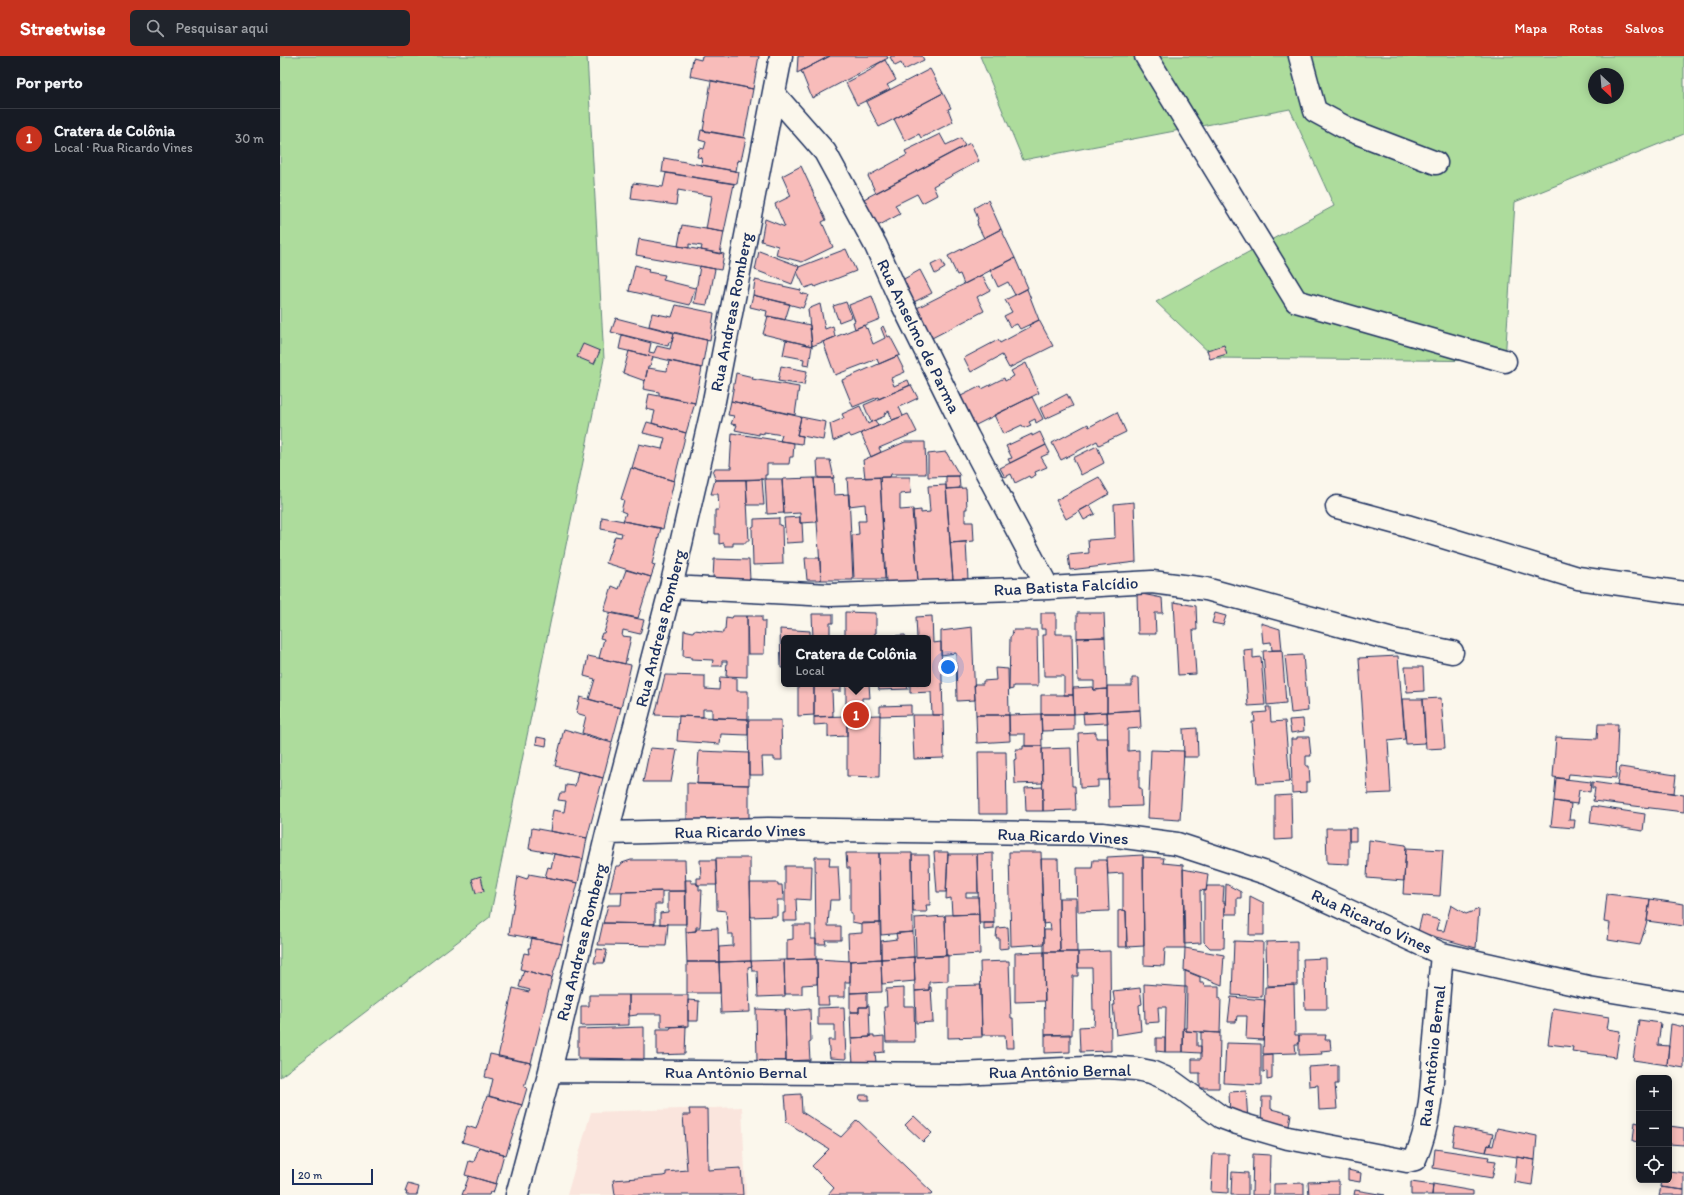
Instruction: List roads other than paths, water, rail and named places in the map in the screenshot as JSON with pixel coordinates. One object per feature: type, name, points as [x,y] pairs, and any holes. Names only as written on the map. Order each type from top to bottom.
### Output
[{"type":"street","name":"Rua Andreas Romberg","points":[[517,1195],[550,1071],[607,833],[671,587],[713,406],[775,95],[781,56]]},
{"type":"street","points":[[1146,56],[1296,301],[1505,361]]},
{"type":"street","points":[[1300,56],[1315,110],[1350,130],[1436,163]]},
{"type":"street","name":"Rua Anselmo de Parma","points":[[775,95],[825,152],[876,246],[897,293],[968,437],[1048,588]]},
{"type":"street","points":[[1337,506],[1578,578],[1684,593]]},
{"type":"street","name":"Rua Batista Falcídio","points":[[671,587],[829,595],[1048,588],[1152,582],[1206,589],[1393,640],[1452,652]]},
{"type":"street","name":"Rua Ricardo Vines","points":[[607,833],[768,829],[1095,834],[1177,844],[1268,874],[1442,954],[1588,987],[1684,1003]]},
{"type":"street","name":"Rua Antônio Bernal","points":[[550,1071],[960,1074],[1107,1067],[1136,1070],[1151,1072],[1170,1080],[1221,1117],[1237,1124],[1288,1138],[1407,1161],[1415,1159],[1423,1142],[1426,1126],[1432,1083],[1442,954]]},
{"type":"place","name":"Cratera de Colônia","points":[[856,715]]}]
